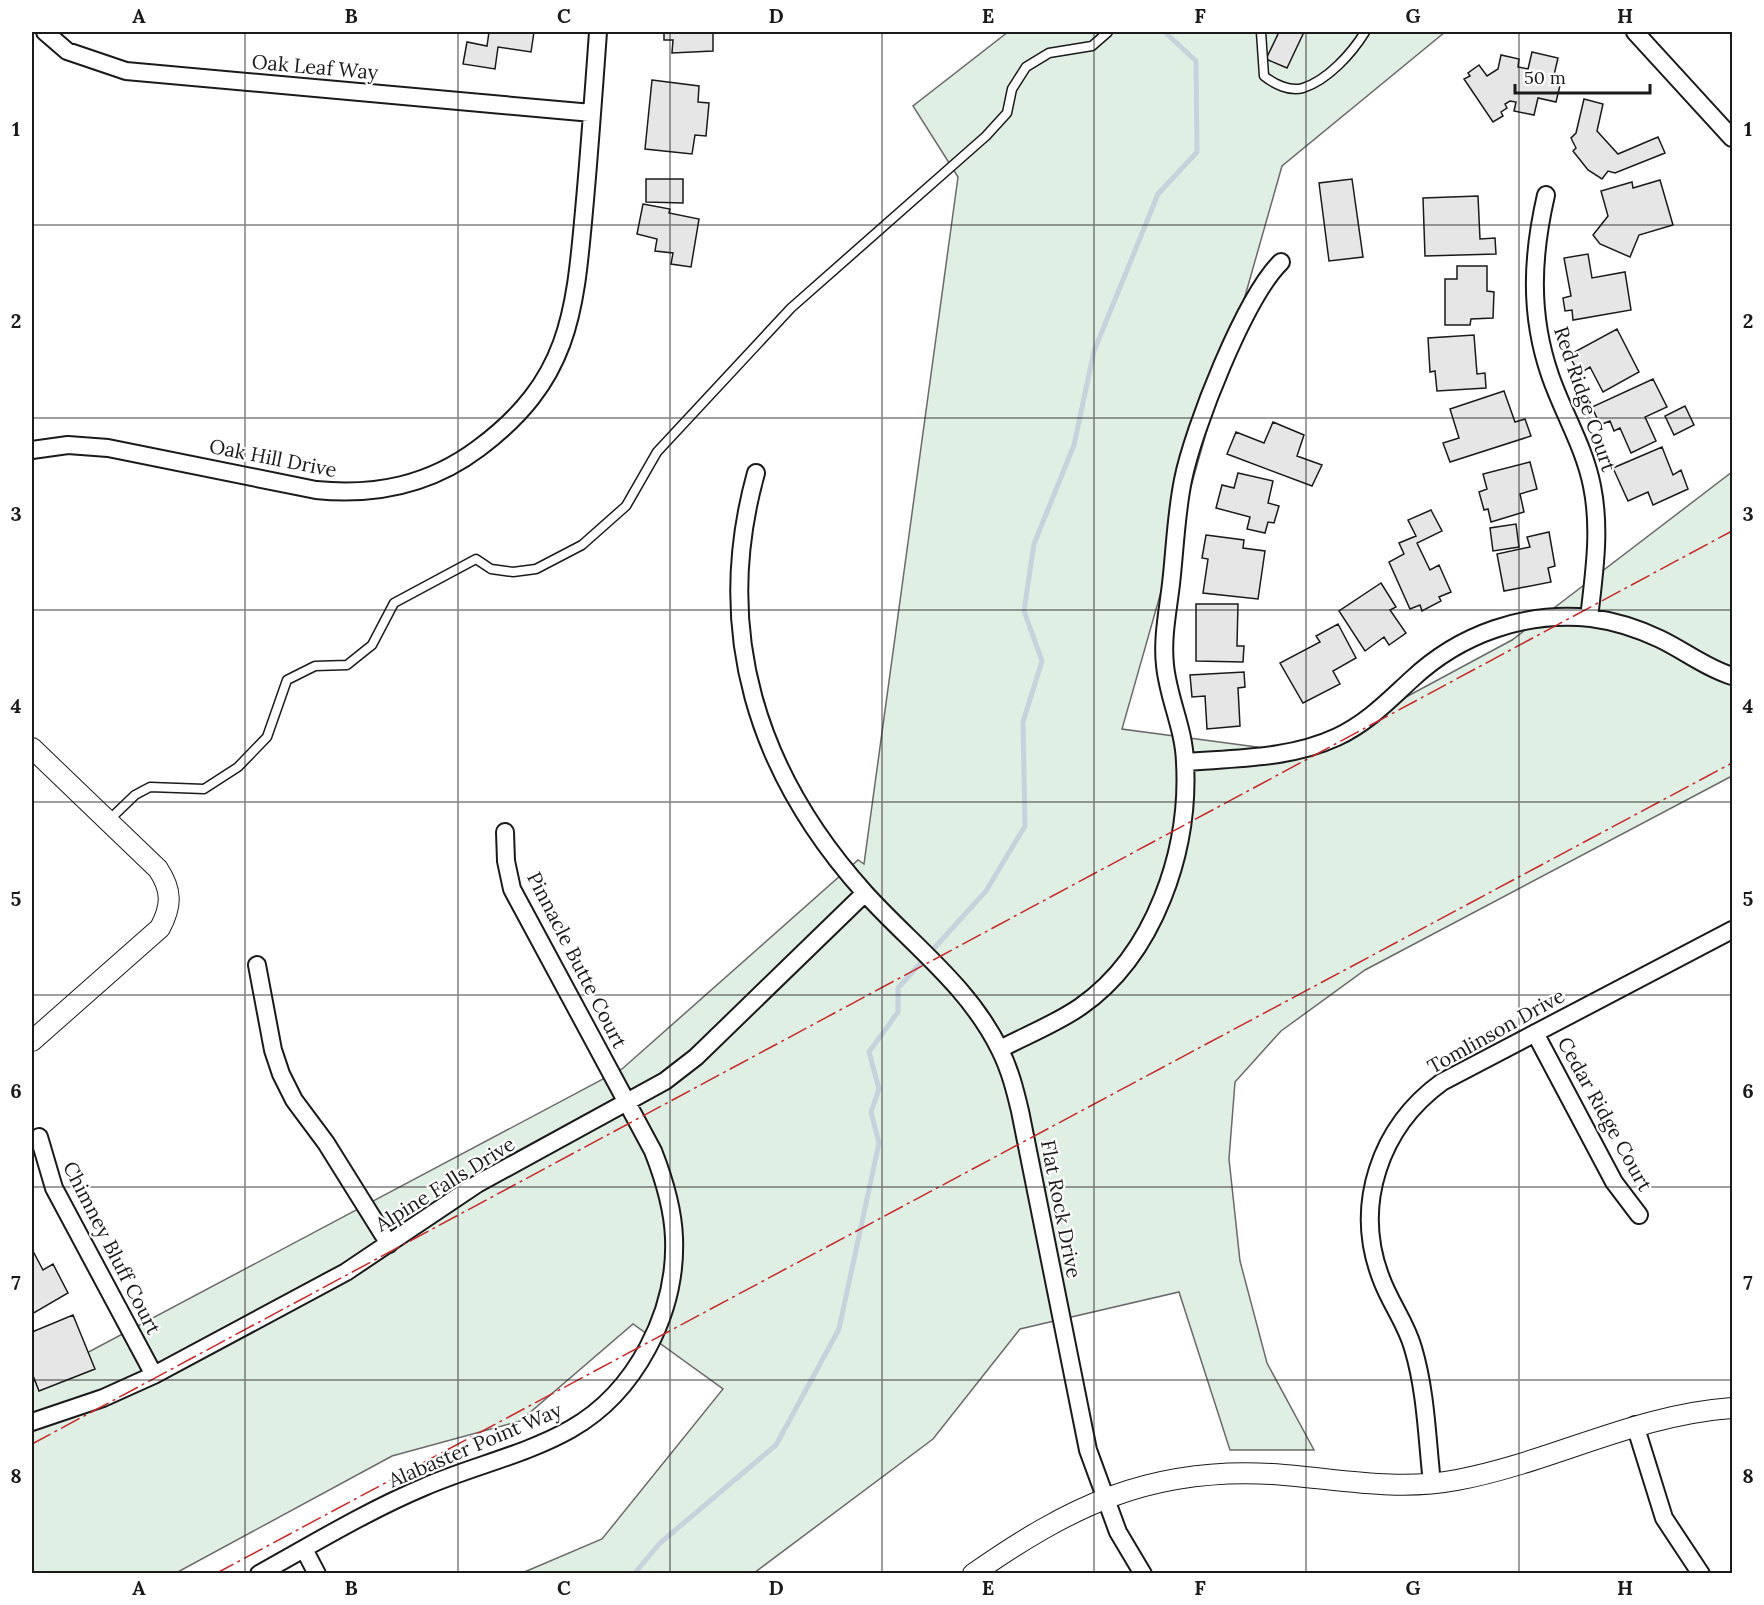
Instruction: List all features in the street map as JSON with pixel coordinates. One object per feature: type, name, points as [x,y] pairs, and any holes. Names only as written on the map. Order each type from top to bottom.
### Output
[{"type":"street","name":"Oak Leaf Way","points":[[45,32],[67,51],[126,71],[592,113]]},
{"type":"street","name":"Oak Hill Drive","points":[[32,450],[68,445],[108,448],[316,490],[345,492],[400,487],[453,467],[506,428],[528,404],[548,375],[572,320],[578,275],[598,32]]},
{"type":"street","points":[[1635,32],[1732,138]]},
{"type":"street","name":"Red Ridge Court","points":[[1546,195],[1536,239],[1533,279],[1536,313],[1551,377],[1577,434],[1592,487],[1597,547],[1589,618]]},
{"type":"street","points":[[999,1049],[1082,1006],[1103,988],[1139,945],[1162,898],[1177,846],[1186,792],[1182,732],[1165,666],[1165,631],[1183,480],[1211,394],[1252,303],[1262,285],[1281,262]]},
{"type":"street","name":"Flat Rock Drive","points":[[756,473],[743,529],[739,571],[739,622],[754,706],[786,785],[807,820],[865,893],[937,965],[970,1003],[999,1049],[1010,1073],[1020,1111],[1080,1417],[1118,1532],[1143,1574]]},
{"type":"street","points":[[1185,762],[1276,755],[1308,748],[1337,737],[1365,722],[1438,657],[1464,641],[1495,628],[1525,620],[1555,617],[1589,618],[1643,632],[1661,639],[1702,664],[1732,676]]},
{"type":"street","points":[[32,748],[101,817],[158,869],[166,882],[170,904],[167,915],[159,928],[32,1041]]},
{"type":"street","name":"Pinnacle Butte Court","points":[[505,832],[506,861],[512,889],[627,1103]]},
{"type":"street","name":"Alpine Falls Drive","points":[[32,1422],[103,1398],[154,1375],[346,1272],[477,1184],[664,1082],[696,1057],[865,893]]},
{"type":"street","name":"Tomlinson Drive","points":[[1432,1483],[1420,1374],[1413,1347],[1381,1278],[1371,1245],[1369,1211],[1374,1177],[1395,1130],[1429,1092],[1457,1073],[1732,930]]},
{"type":"street","points":[[257,965],[273,1050],[281,1074],[294,1100],[326,1143],[389,1244]]},
{"type":"street","name":"Cedar Ridge Court","points":[[1535,1033],[1614,1182],[1639,1215]]},
{"type":"street","name":"Alabaster Point Way","points":[[259,1574],[422,1488],[548,1442],[574,1427],[607,1401],[640,1361],[663,1313],[674,1261],[674,1238],[671,1208],[663,1175],[627,1103]]},
{"type":"street","name":"Chimney Bluff Court","points":[[39,1137],[54,1188],[154,1375]]},
{"type":"street","points":[[973,1574],[1051,1522],[1105,1498],[1158,1483],[1229,1474],[1272,1474],[1388,1486],[1432,1483],[1499,1471],[1635,1425],[1688,1413],[1732,1408]]},
{"type":"street","points":[[1635,1425],[1664,1518],[1701,1574]]},
{"type":"street","points":[[304,1549],[317,1574]]},
{"type":"lane","points":[[101,817],[150,787],[204,789],[238,767],[267,737],[287,680],[315,666],[347,665],[372,645],[394,603],[476,559],[491,569],[513,572],[536,569],[582,545],[626,506],[657,452],[791,308],[986,136],[1007,113],[1012,89],[1026,67],[1049,53],[1092,46],[1108,32]]},
{"type":"lane","points":[[1261,32],[1264,76],[1276,86],[1302,89],[1333,68],[1354,49],[1365,32]]},
{"type":"green space","points":[[1008,32],[1445,32],[1282,166],[1122,729],[1302,753],[1512,640],[1732,472],[1732,776],[1365,970],[1281,1031],[1235,1082],[1229,1159],[1240,1261],[1267,1363],[1314,1450],[1230,1450],[1179,1292],[1020,1329],[933,1439],[754,1573],[522,1573],[602,1539],[723,1389],[633,1324],[520,1421],[392,1456],[176,1573],[32,1574],[32,1382],[622,1069],[858,860],[864,864],[958,177],[913,106]]},
{"type":"building","points":[[489,32],[534,32],[531,52],[498,47],[495,69],[463,64],[467,42],[487,46]]},
{"type":"building","points":[[664,32],[713,32],[713,51],[672,53],[673,40],[664,40]]},
{"type":"building","points":[[1274,32],[1304,32],[1287,68],[1266,59],[1278,34]]},
{"type":"building","points":[[1532,52],[1558,58],[1554,75],[1562,77],[1556,102],[1538,98],[1534,115],[1514,111],[1516,102],[1510,101],[1505,104],[1507,108],[1501,112],[1503,116],[1493,122],[1464,79],[1470,76],[1468,73],[1479,65],[1487,76],[1498,69],[1501,55],[1519,59],[1518,67],[1528,69]]},
{"type":"building","points":[[652,80],[699,86],[698,102],[709,103],[706,136],[695,135],[692,154],[645,149]]},
{"type":"building","points":[[1584,99],[1603,104],[1597,131],[1618,154],[1658,137],[1665,153],[1615,173],[1608,171],[1602,179],[1588,170],[1573,151],[1576,148],[1571,138],[1576,133]]},
{"type":"building","points":[[646,179],[683,179],[683,203],[646,202]]},
{"type":"building","points":[[1352,179],[1363,257],[1329,261],[1319,183]]},
{"type":"building","points":[[1660,180],[1673,225],[1639,235],[1630,257],[1600,244],[1593,235],[1608,216],[1601,191],[1632,182],[1633,188]]},
{"type":"building","points":[[1478,196],[1480,239],[1495,238],[1496,254],[1425,256],[1423,198]]},
{"type":"building","points":[[643,204],[670,209],[669,213],[699,219],[691,267],[671,264],[673,253],[655,251],[657,239],[637,234]]},
{"type":"building","points":[[1588,254],[1592,278],[1625,272],[1631,310],[1573,320],[1572,310],[1565,311],[1563,298],[1571,296],[1564,258]]},
{"type":"building","points":[[1457,266],[1487,266],[1487,291],[1494,292],[1493,318],[1471,319],[1470,325],[1445,325],[1445,279],[1457,279]]},
{"type":"building","points":[[1617,329],[1639,372],[1603,392],[1590,367],[1579,374],[1569,355]]},
{"type":"building","points":[[1474,335],[1477,374],[1485,373],[1486,388],[1437,391],[1435,371],[1430,372],[1428,338]]},
{"type":"building","points":[[1653,379],[1667,407],[1645,417],[1656,441],[1631,453],[1620,428],[1614,431],[1610,421],[1600,425],[1592,407]]},
{"type":"building","points":[[1504,391],[1515,422],[1525,419],[1531,436],[1450,462],[1443,443],[1459,438],[1450,409]]},
{"type":"building","points":[[1685,406],[1694,425],[1674,435],[1665,416]]},
{"type":"building","points":[[1273,422],[1304,435],[1297,456],[1322,465],[1312,486],[1227,454],[1236,432],[1264,443]]},
{"type":"building","points":[[1662,447],[1673,475],[1681,470],[1688,489],[1653,505],[1648,492],[1628,501],[1613,468]]},
{"type":"building","points":[[1530,462],[1537,489],[1520,494],[1524,512],[1491,522],[1488,509],[1484,510],[1479,492],[1487,489],[1483,474]]},
{"type":"building","points":[[1238,473],[1273,481],[1268,503],[1279,506],[1274,523],[1268,522],[1265,533],[1247,529],[1250,517],[1216,508],[1222,485],[1234,488]]},
{"type":"building","points":[[1431,510],[1442,531],[1417,543],[1430,570],[1439,565],[1451,592],[1439,597],[1441,601],[1422,611],[1420,605],[1410,609],[1389,562],[1404,554],[1399,543],[1416,536],[1408,520]]},
{"type":"building","points":[[1516,524],[1519,547],[1493,551],[1490,528]]},
{"type":"building","points":[[1549,532],[1555,566],[1548,568],[1551,582],[1504,591],[1497,554],[1530,547],[1527,537]]},
{"type":"building","points":[[1206,535],[1244,540],[1243,548],[1265,551],[1258,599],[1203,593],[1208,559],[1202,558]]},
{"type":"building","points":[[1381,583],[1396,607],[1390,610],[1406,633],[1389,645],[1384,637],[1365,651],[1339,611]]},
{"type":"building","points":[[1196,604],[1238,604],[1237,646],[1244,646],[1243,662],[1196,661]]},
{"type":"building","points":[[1338,624],[1356,658],[1333,671],[1340,684],[1303,703],[1280,663],[1320,642],[1316,636]]},
{"type":"building","points":[[1244,672],[1245,687],[1238,688],[1240,726],[1207,729],[1205,696],[1192,697],[1190,675]]},
{"type":"building","points":[[34,1253],[43,1270],[53,1264],[68,1293],[32,1314],[32,1255]]},
{"type":"building","points":[[73,1315],[95,1369],[39,1391],[32,1373],[32,1332]]},
{"type":"waterway","points":[[634,1574],[660,1543],[776,1445],[839,1329],[879,1143],[871,1112],[879,1089],[869,1052],[898,1012],[898,988],[986,891],[1025,826],[1023,722],[1042,661],[1024,611],[1034,544],[1074,445],[1094,351],[1158,194],[1197,152],[1196,61],[1167,34]]},
{"type":"power","points":[[32,1444],[1732,531]]},
{"type":"power","points":[[215,1574],[1732,763]]}]
